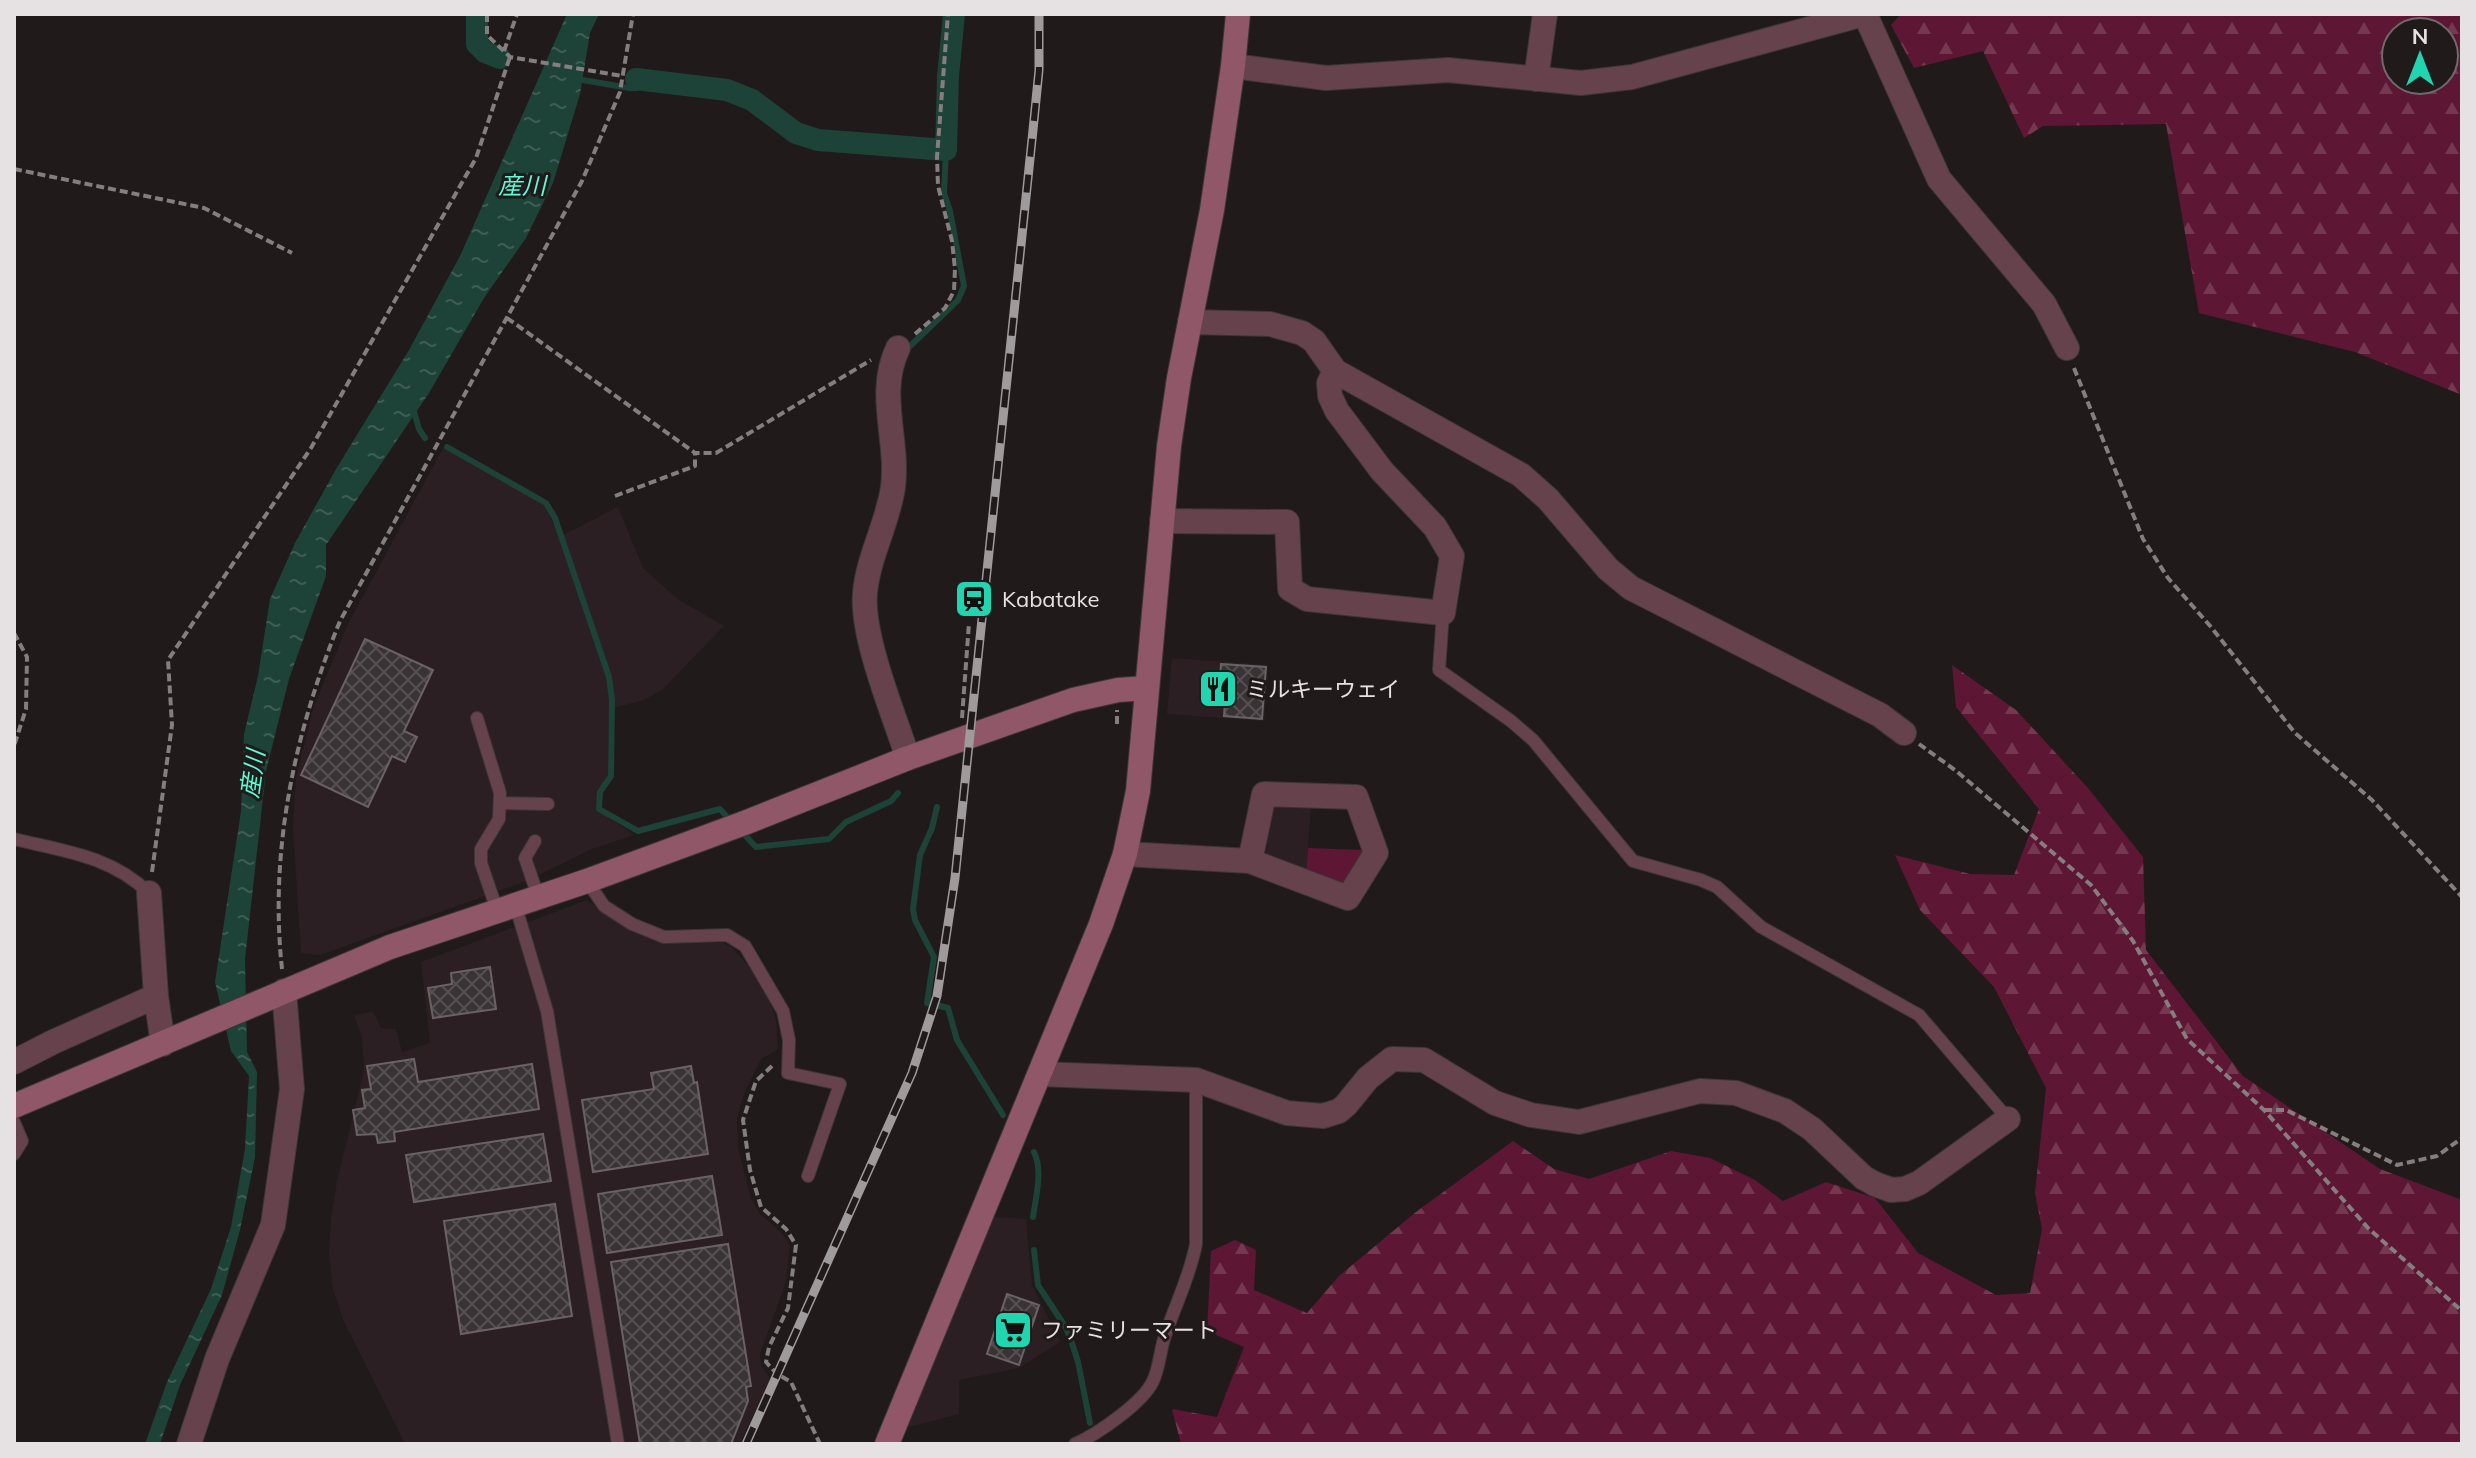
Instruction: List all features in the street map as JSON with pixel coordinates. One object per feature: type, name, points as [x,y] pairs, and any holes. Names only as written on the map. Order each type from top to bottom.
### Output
[{"type":"street","points":[[887,1444],[1040,1074],[1113,892],[1125,854],[1138,791],[1171,432],[1212,210],[1238,14]]},
{"type":"street","points":[[1536,79],[1545,14]]},
{"type":"street","points":[[1233,66],[1326,78],[1448,70],[1581,83],[1632,77],[1810,22],[1864,14],[1939,179],[2044,304],[2067,348]]},
{"type":"street","points":[[1190,322],[1270,324],[1314,341],[1335,371],[1521,475],[1548,499],[1608,569],[1631,588],[1880,715],[1904,733]]},
{"type":"street","points":[[898,348],[890,363],[888,380],[893,488],[870,566],[864,610],[882,681],[908,758]]},
{"type":"street","points":[[1162,521],[1287,522],[1290,589],[1307,599],[1443,613],[1452,556],[1435,527],[1382,471],[1337,411],[1330,396],[1329,383],[1335,371]]},
{"type":"street","points":[[14,1106],[390,947],[587,881],[908,758],[1073,700],[1106,692],[1147,688]]},
{"type":"street","points":[[1125,854],[1250,861],[1348,898],[1376,853],[1356,797],[1264,794],[1250,861]]},
{"type":"street","points":[[149,893],[156,996],[167,1042]]},
{"type":"street","points":[[189,1444],[217,1359],[273,1225],[292,1089],[279,993]]},
{"type":"street","points":[[14,1062],[156,996]]},
{"type":"street","points":[[1040,1074],[1196,1080],[1287,1113],[1323,1116],[1339,1111],[1368,1078],[1392,1059],[1424,1060],[1495,1103],[1531,1115],[1579,1122],[1700,1091],[1736,1093],[1785,1111],[1812,1129],[1864,1178],[1891,1190],[1905,1189],[1919,1183],[2008,1119]]},
{"type":"lane","points":[[1443,613],[1439,670],[1533,740],[1633,861],[1717,887],[1761,927],[1919,1015],[2008,1119]]},
{"type":"lane","points":[[477,718],[501,803],[499,819],[481,849],[481,863],[506,907],[547,1011],[618,1444]]},
{"type":"lane","points":[[501,803],[548,804]]},
{"type":"lane","points":[[14,839],[107,863],[131,876],[149,893]]},
{"type":"lane","points":[[535,841],[525,858],[538,896]]},
{"type":"lane","points":[[587,881],[604,906],[632,924],[664,937],[727,935],[745,946],[783,1011],[789,1040],[788,1073],[840,1084],[808,1176]]},
{"type":"lane","points":[[1075,1444],[1090,1438],[1144,1395],[1153,1381],[1164,1339],[1193,1261],[1196,1244],[1196,1080]]},
{"type":"lane","points":[[14,1122],[22,1141],[14,1154]]},
{"type":"path","points":[[487,14],[487,35],[510,57],[622,76]]},
{"type":"path","points":[[504,51],[517,14]]},
{"type":"path","points":[[279,993],[277,893],[287,803],[309,704],[340,621],[582,181],[620,92],[633,14]]},
{"type":"path","points":[[898,348],[945,308],[954,291],[952,241],[938,186],[937,157],[948,14]]},
{"type":"path","points":[[149,893],[172,725],[168,660],[311,448],[476,158],[510,57]]},
{"type":"path","points":[[14,169],[204,208],[292,253]]},
{"type":"path","points":[[507,318],[695,453],[716,453],[871,360],[877,368]]},
{"type":"path","points":[[2067,348],[2143,539],[2168,578],[2295,733],[2372,800],[2462,897]]},
{"type":"path","points":[[615,496],[695,466],[695,453]]},
{"type":"path","points":[[962,720],[969,623]]},
{"type":"path","points":[[14,633],[27,657],[26,709],[14,746]]},
{"type":"path","points":[[1904,733],[1955,770],[2091,885],[2133,941],[2187,1039],[2264,1110],[2368,1228],[2462,1311]]},
{"type":"path","points":[[788,1052],[756,1081],[743,1120],[750,1170],[761,1207],[786,1229],[796,1245],[788,1308],[769,1347],[766,1362],[777,1374],[791,1382],[820,1444]]},
{"type":"path","points":[[2264,1110],[2286,1110],[2397,1165],[2437,1156],[2462,1138]]},
{"type":"shaded area","points":[[443,448],[539,501],[547,508],[559,537],[618,507],[643,568],[679,600],[724,626],[662,690],[644,700],[609,709],[608,776],[598,790],[597,809],[634,835],[592,849],[524,882],[320,955],[301,953],[293,828],[296,778],[314,706],[348,624]]},
{"type":"shaded area","name":"ミルキーウェイ","points":[[1172,658],[1268,665],[1264,721],[1167,714]]},
{"type":"shaded area","points":[[1278,804],[1311,804],[1306,874],[1266,857],[1269,814]]},
{"type":"shaded area","points":[[587,900],[631,931],[651,939],[723,943],[731,947],[757,975],[771,1003],[778,1049],[761,1059],[744,1094],[737,1118],[738,1148],[751,1199],[760,1214],[782,1233],[790,1246],[786,1282],[760,1354],[761,1366],[770,1378],[740,1444],[405,1444],[343,1319],[333,1289],[329,1256],[337,1181],[364,1071],[362,1037],[354,1015],[373,1012],[381,1028],[396,1029],[402,1052],[430,1043],[421,962]]},
{"type":"shaded area","points":[[989,1217],[1026,1219],[1032,1285],[1060,1342],[1019,1368],[959,1380],[959,1414],[905,1428]]},
{"type":"green space","points":[[1901,14],[2462,14],[2462,395],[2355,352],[2199,313],[2166,124],[2043,126],[2024,138],[1983,51],[1914,68],[1891,25]]},
{"type":"green space","points":[[1952,665],[2016,710],[2088,788],[2143,857],[2146,950],[2243,1076],[2380,1169],[2462,1200],[2462,1444],[1181,1444],[1172,1409],[1217,1417],[1244,1347],[1207,1331],[1211,1251],[1235,1240],[1256,1250],[1254,1290],[1307,1313],[1339,1276],[1416,1212],[1513,1141],[1554,1169],[1589,1179],[1671,1151],[1710,1158],[1755,1180],[1783,1201],[1826,1182],[1875,1198],[1918,1253],[1996,1295],[2030,1293],[2042,1229],[2035,1193],[2046,1088],[1994,987],[1920,910],[1895,855],[1970,874],[2014,875],[2039,809],[1956,707]]},
{"type":"green space","points":[[1308,848],[1365,850],[1350,883],[1337,887],[1306,874]]},
{"type":"water","name":"産川","points":[[567,14],[599,14],[590,33],[580,94],[553,183],[526,238],[484,298],[429,393],[326,545],[326,576],[289,679],[266,771],[245,959],[247,1052],[257,1072],[255,1157],[222,1295],[180,1385],[160,1444],[145,1444],[167,1382],[211,1289],[231,1227],[245,1149],[249,1076],[231,1051],[215,982],[241,811],[244,734],[258,676],[270,599],[295,543],[409,350],[460,256]]},
{"type":"building","points":[[971,588],[980,589],[977,609],[969,608]]},
{"type":"building","points":[[365,639],[433,670],[404,731],[417,737],[405,762],[392,756],[368,807],[301,775]]},
{"type":"building","points":[[1221,664],[1266,667],[1262,719],[1224,716],[1226,688],[1219,688]]},
{"type":"building","points":[[490,967],[496,1009],[433,1018],[428,988],[452,984],[451,973]]},
{"type":"building","points":[[414,1059],[418,1082],[532,1064],[539,1109],[394,1132],[395,1141],[378,1143],[376,1134],[357,1135],[353,1110],[365,1108],[362,1090],[371,1089],[367,1066]]},
{"type":"building","points":[[691,1066],[694,1083],[697,1082],[708,1154],[593,1172],[582,1100],[654,1089],[651,1073]]},
{"type":"building","points":[[543,1134],[551,1181],[414,1202],[406,1155]]},
{"type":"building","points":[[712,1176],[722,1235],[607,1253],[598,1194]]},
{"type":"building","points":[[555,1204],[572,1316],[461,1334],[444,1221]]},
{"type":"building","points":[[728,1244],[751,1386],[746,1387],[748,1401],[731,1444],[640,1444],[611,1262]]},
{"type":"building","name":"ファミリーマート","points":[[1007,1294],[1039,1305],[1019,1365],[987,1354]]},
{"type":"waterway","points":[[477,14],[477,44],[485,52],[500,58]]},
{"type":"waterway","points":[[636,79],[727,90],[752,100],[796,133],[818,140],[946,150],[954,14]]},
{"type":"waterway","points":[[577,79],[629,88],[637,88],[643,80]]},
{"type":"waterway","points":[[904,352],[958,300],[964,286],[944,193],[946,150]]},
{"type":"waterway","points":[[413,408],[425,438]]},
{"type":"waterway","points":[[447,447],[546,503],[555,518],[609,677],[612,700],[611,776],[600,792],[599,809],[638,831],[720,809],[730,820]]},
{"type":"waterway","points":[[741,831],[756,847],[829,839],[846,822],[891,801],[898,793]]},
{"type":"waterway","points":[[937,807],[920,855],[913,909],[915,920],[934,957],[927,1003],[948,1008],[957,1040],[1003,1115]]},
{"type":"waterway","points":[[1033,1217],[1038,1175],[1034,1152]]},
{"type":"waterway","points":[[1034,1250],[1038,1285],[1066,1328],[1072,1343],[1090,1423]]},
{"type":"railway","points":[[746,1444],[912,1073],[937,996],[955,878],[1033,130],[1039,70],[1039,14]]},
{"type":"place","name":"Kabatake","points":[[974,599]]},
{"type":"place","name":"ミルキーウェイ","points":[[1218,689]]},
{"type":"place","name":"ファミリーマート","points":[[1013,1330]]}]
